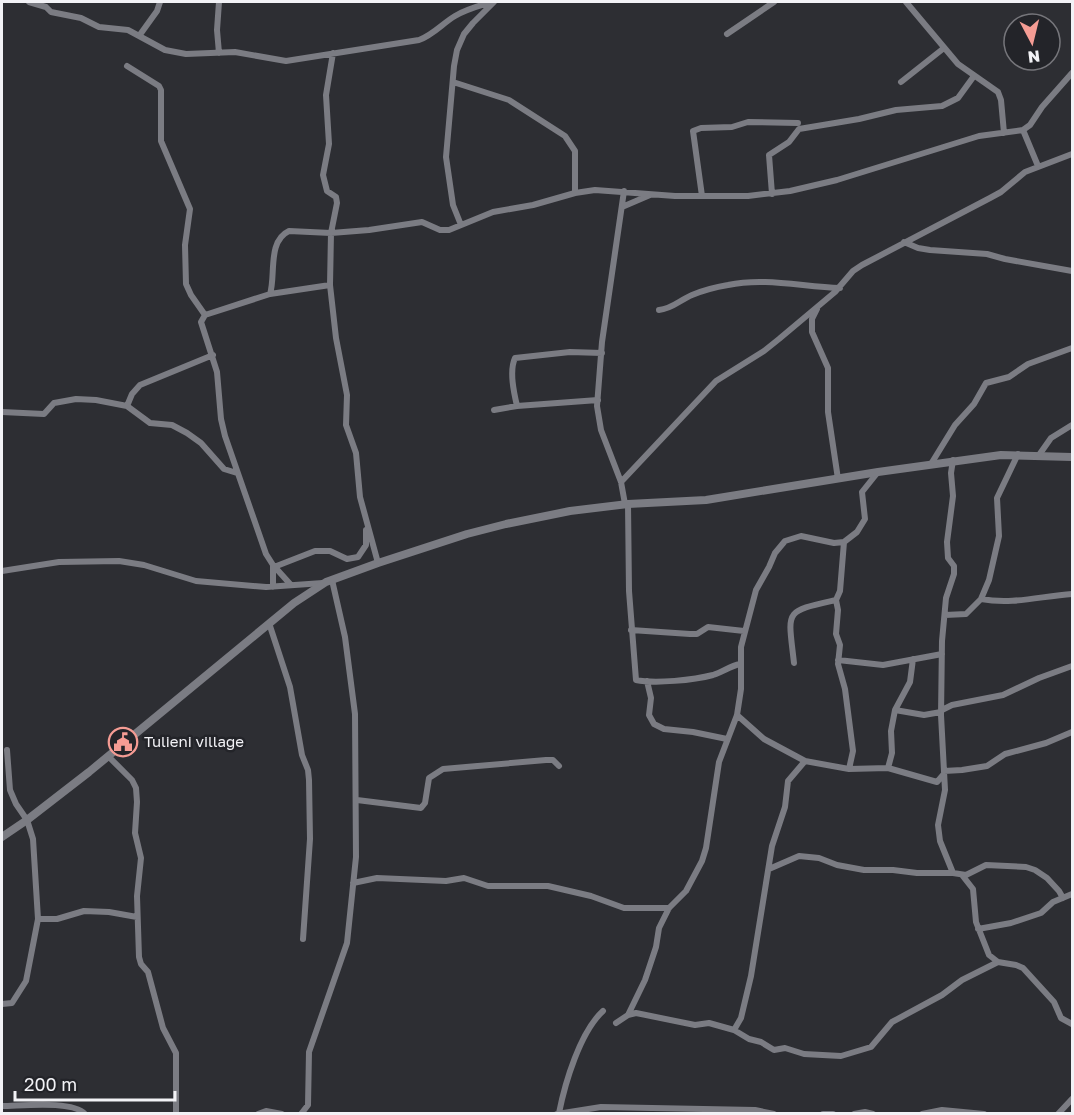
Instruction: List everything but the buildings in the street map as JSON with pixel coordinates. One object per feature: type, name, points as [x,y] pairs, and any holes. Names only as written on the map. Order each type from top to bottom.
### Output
[{"type":"street","points":[[29,2],[51,12],[81,18],[99,27],[128,30],[174,53],[244,53],[286,61],[425,38],[454,17],[471,8],[493,2]]},
{"type":"street","points":[[140,36],[157,11],[160,2]]},
{"type":"street","points":[[219,2],[217,30],[219,53]]},
{"type":"street","points":[[461,225],[455,211],[446,157],[454,66],[459,44],[469,27],[493,2]]},
{"type":"street","points":[[726,34],[774,2]]},
{"type":"street","points":[[906,2],[958,64],[992,87],[1000,96],[1004,133]]},
{"type":"street","points":[[901,82],[944,48]]},
{"type":"street","points":[[333,52],[326,95],[329,144],[323,175],[326,188],[336,197],[337,203],[331,233],[330,285],[336,338],[347,395],[346,424],[356,453],[359,489],[378,563]]},
{"type":"street","points":[[127,66],[155,83],[161,90],[161,141],[190,209],[185,245],[186,284],[205,315]]},
{"type":"street","points":[[270,294],[273,260],[280,239],[284,234],[294,231],[331,233],[380,229],[415,222],[428,223],[445,230],[493,212],[596,190],[650,195],[748,196],[820,185],[980,136],[1023,130],[1030,125],[1042,107],[1072,73]]},
{"type":"street","points":[[772,194],[769,156],[789,142],[799,129],[896,110],[942,106],[958,98],[974,76]]},
{"type":"street","points":[[453,82],[509,100],[565,136],[575,151],[575,193]]},
{"type":"street","points":[[702,196],[693,131],[701,128],[729,127],[748,122],[798,123]]},
{"type":"street","points":[[1023,130],[1038,166]]},
{"type":"street","points":[[621,482],[716,381],[764,351],[840,288],[862,265],[1001,192],[1025,172],[1072,154]]},
{"type":"street","points":[[624,191],[612,270],[598,400],[601,430],[627,504],[635,678],[638,681],[674,681],[716,674],[730,666],[740,664]]},
{"type":"street","points":[[622,207],[650,195]]},
{"type":"street","points":[[904,242],[918,248],[987,254],[1072,271]]},
{"type":"street","points":[[659,310],[670,309],[692,295],[739,283],[792,283],[840,288]]},
{"type":"street","points":[[291,585],[273,566],[266,554],[230,453],[221,420],[217,372],[201,322],[205,315],[270,294],[330,285]]},
{"type":"street","points":[[818,307],[812,319],[812,332],[828,368],[828,412],[838,479]]},
{"type":"street","points":[[931,464],[955,425],[974,404],[986,383],[1009,376],[1028,364],[1072,348]]},
{"type":"street","points":[[517,406],[513,380],[515,358],[570,352],[602,353]]},
{"type":"street","points":[[127,406],[132,394],[141,385],[213,355]]},
{"type":"street","points":[[2,412],[44,414],[54,403],[76,399],[127,406],[150,423],[172,425],[187,433],[201,443],[224,469],[237,473]]},
{"type":"street","points":[[494,410],[598,400]]},
{"type":"street","points":[[1039,455],[1051,438],[1072,425]]},
{"type":"street","points":[[945,615],[966,614],[981,599],[989,580],[999,536],[997,498],[1018,454]]},
{"type":"street","points":[[2,837],[108,756],[294,603],[329,581],[378,563],[506,524],[570,511],[627,504],[706,500],[953,460],[1018,454],[1072,457]]},
{"type":"street","points":[[953,460],[951,473],[953,496],[947,549],[948,558],[954,566],[954,574],[947,592],[942,654],[941,711],[945,796],[938,825],[940,841],[953,873]]},
{"type":"street","points":[[628,1015],[645,980],[656,947],[658,933],[669,908],[686,891],[702,861],[706,848],[719,762],[737,716],[744,631],[756,590],[779,547],[791,538],[801,536],[829,543],[844,542],[857,532],[864,522],[865,508],[862,492],[878,472]]},
{"type":"street","points":[[273,566],[315,551],[330,551],[347,559],[357,557],[366,545],[368,527]]},
{"type":"street","points":[[844,542],[840,591],[836,600],[838,610],[836,634],[840,645],[838,660],[845,686],[853,751],[849,769]]},
{"type":"street","points":[[2,571],[59,562],[119,561],[144,565],[190,581],[273,587],[329,581]]},
{"type":"street","points":[[273,566],[273,587]]},
{"type":"street","points":[[302,1113],[308,1105],[309,1052],[347,944],[356,857],[355,714],[351,673],[329,581]]},
{"type":"street","points":[[981,599],[995,602],[1018,602],[1072,594]]},
{"type":"street","points":[[794,663],[790,624],[794,613],[812,604],[836,600]]},
{"type":"street","points":[[269,623],[290,687],[302,755],[308,770],[310,839],[303,939]]},
{"type":"street","points":[[631,630],[697,634],[708,627],[744,631]]},
{"type":"street","points":[[838,660],[883,665],[942,654]]},
{"type":"street","points":[[888,768],[892,753],[891,731],[895,710],[910,682],[913,659]]},
{"type":"street","points":[[895,710],[924,715],[941,711],[952,705],[996,698],[1072,666]]},
{"type":"street","points":[[647,681],[651,698],[649,712],[654,724],[664,729],[693,732],[727,740]]},
{"type":"street","points":[[737,716],[764,739],[805,761],[849,769],[888,768],[937,782],[944,773],[987,766],[1005,754],[1046,743],[1072,732]]},
{"type":"street","points":[[2,1004],[12,1003],[26,981],[38,919],[34,850],[27,820],[10,790],[7,750]]},
{"type":"street","points":[[108,756],[132,780],[136,788],[138,802],[135,833],[141,858],[137,896],[140,961],[148,972],[163,1028],[176,1053],[176,1113]]},
{"type":"street","points":[[357,800],[421,808],[424,804],[429,778],[443,769],[546,760],[553,760],[559,766]]},
{"type":"street","points":[[734,1030],[741,1018],[751,976],[776,831],[785,807],[788,781],[805,761]]},
{"type":"street","points":[[769,869],[799,856],[819,858],[864,870],[969,875],[982,867],[991,865],[1031,868],[1053,883],[1063,898]]},
{"type":"street","points":[[962,875],[974,892],[978,929],[989,955],[998,962],[1016,965],[1029,973],[1054,1002],[1061,1018],[1072,1024]]},
{"type":"street","points":[[353,883],[376,878],[446,881],[464,878],[488,886],[548,886],[624,908],[669,908]]},
{"type":"street","points":[[978,929],[1011,923],[1041,913],[1053,902],[1072,894]]},
{"type":"street","points":[[38,919],[57,918],[76,912],[89,911],[137,916]]},
{"type":"street","points":[[616,1023],[636,1013],[698,1025],[709,1023],[734,1030],[774,1050],[788,1049],[801,1054],[833,1056],[854,1054],[874,1045],[895,1020],[942,995],[962,980],[998,962]]},
{"type":"street","points":[[603,1011],[582,1042],[568,1074],[558,1113],[601,1107],[755,1110],[774,1113]]},
{"type":"street","points":[[1058,1113],[1072,1099]]},
{"type":"street","points":[[2,1106],[73,1107],[85,1113]]},
{"type":"street","points":[[922,1113],[942,1110],[984,1113]]},
{"type":"street","points":[[258,1113],[282,1113]]},
{"type":"street","points":[[823,1113],[833,1113]]},
{"type":"street","points":[[854,1113],[873,1113]]},
{"type":"place","name":"Tulieni village","points":[[123,742]]}]
